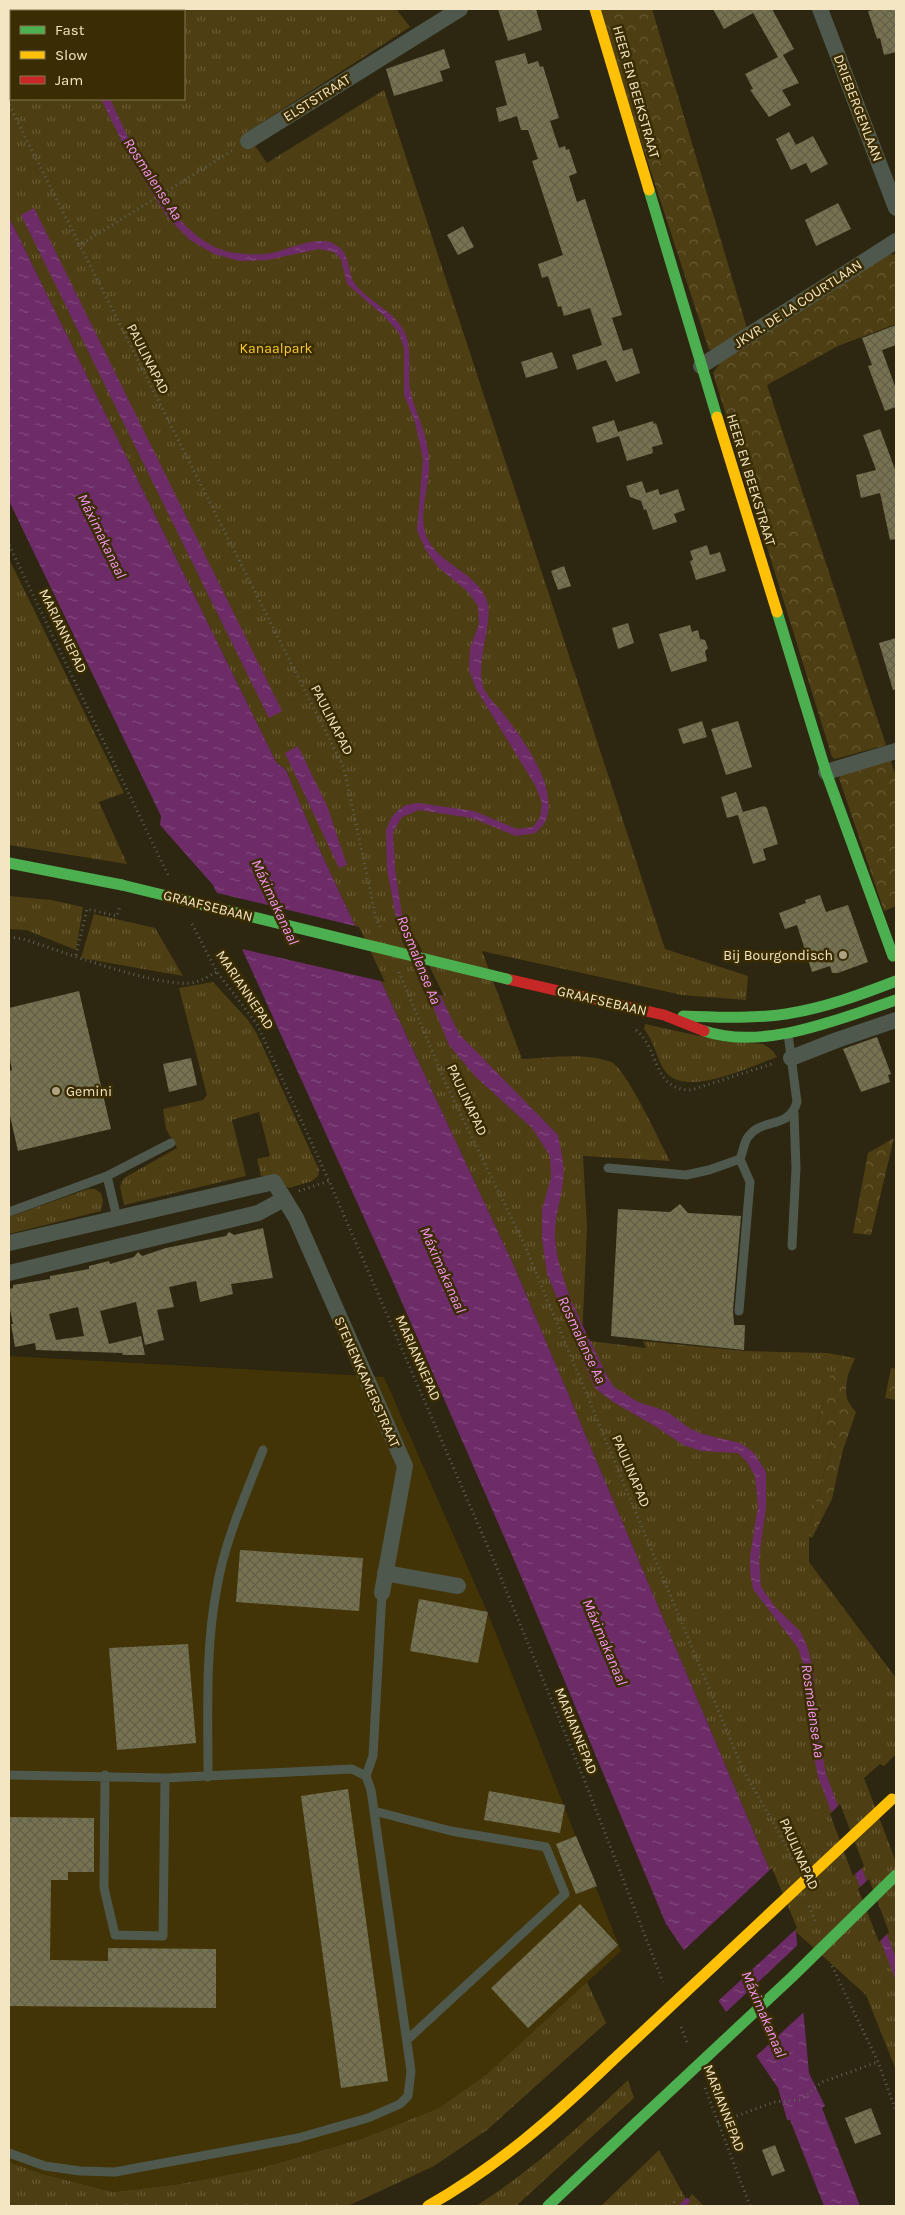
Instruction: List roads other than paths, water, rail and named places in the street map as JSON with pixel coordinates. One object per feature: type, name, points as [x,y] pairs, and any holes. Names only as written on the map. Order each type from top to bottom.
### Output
[{"type":"main road","name":"HEER EN BEEKSTRAAT","points":[[594,9],[826,772],[893,956]]},
{"type":"main road","name":"GRAAFSEBAAN","points":[[10,864],[40,867],[122,885],[664,1016],[718,1035],[754,1036],[788,1033],[828,1024],[896,1000]]},
{"type":"main road","name":"GRAAFSEBAAN","points":[[664,1016],[732,1017],[786,1014],[820,1006],[896,981]]},
{"type":"main road","points":[[428,2206],[498,2163],[554,2117],[894,1797]]},
{"type":"main road","points":[[548,2206],[792,1977],[896,1874]]},
{"type":"street","name":"ELSTSTRAAT","points":[[248,141],[460,9]]},
{"type":"street","name":"DRIEBERGENLAAN","points":[[820,9],[896,208]]},
{"type":"street","name":"JKVR. DE LA COURTLAAN","points":[[701,366],[896,241]]},
{"type":"street","points":[[826,772],[896,751]]},
{"type":"street","points":[[791,1058],[896,1020]]},
{"type":"street","points":[[9,1243],[274,1182],[284,1199],[258,1213],[9,1273]]},
{"type":"street","name":"STENENKAMERSTRAAT","points":[[284,1199],[296,1218],[404,1466],[382,1593]]},
{"type":"street","points":[[385,1573],[458,1586]]},
{"type":"lane","points":[[739,1311],[750,1182],[740,1159],[748,1137],[760,1127],[786,1120],[794,1112],[798,1102],[786,1014]]},
{"type":"lane","points":[[792,1246],[796,1168],[794,1112]]},
{"type":"lane","points":[[9,1212],[106,1176],[171,1143]]},
{"type":"lane","points":[[608,1168],[686,1175],[709,1170],[740,1159]]},
{"type":"lane","points":[[106,1176],[117,1218]]},
{"type":"lane","points":[[208,1777],[208,1652],[217,1586],[237,1518],[263,1450]]},
{"type":"lane","points":[[9,2153],[46,2166],[80,2171],[115,2172],[298,2138],[368,2118],[400,2104],[408,2096],[411,2083],[407,2040],[374,1811],[366,1776],[373,1756],[382,1593]]},
{"type":"lane","points":[[9,1775],[105,1775],[165,1778],[352,1769],[366,1776]]},
{"type":"lane","points":[[105,1775],[104,1888],[115,1935],[163,1936],[165,1778]]},
{"type":"lane","points":[[374,1811],[451,1831],[546,1847],[565,1894],[407,2040]]},
{"type":"water","name":"Rosmalense Aa","points":[[101,100],[110,100],[140,161],[153,183],[182,222],[199,237],[222,250],[246,254],[265,254],[314,241],[332,243],[340,248],[346,256],[355,284],[394,317],[404,331],[409,346],[411,394],[424,434],[429,460],[423,515],[426,537],[438,553],[477,584],[483,592],[488,610],[481,668],[484,689],[519,735],[535,762],[547,790],[548,804],[546,819],[536,833],[516,836],[472,818],[419,810],[402,817],[393,832],[395,869],[402,915],[459,1034],[558,1135],[563,1175],[555,1231],[557,1256],[568,1291],[608,1378],[614,1387],[638,1402],[666,1411],[689,1428],[702,1434],[740,1443],[754,1453],[766,1472],[766,1507],[759,1558],[761,1587],[776,1608],[800,1631],[807,1646],[813,1669],[818,1733],[826,1774],[896,1958],[896,1981],[818,1777],[810,1734],[805,1670],[798,1648],[753,1589],[750,1557],[758,1506],[755,1476],[747,1462],[738,1453],[701,1451],[683,1445],[613,1402],[595,1388],[547,1274],[542,1239],[542,1210],[551,1178],[550,1156],[532,1128],[476,1077],[449,1045],[396,917],[387,869],[386,830],[391,818],[397,811],[406,805],[418,803],[474,811],[517,829],[533,827],[540,817],[542,803],[535,785],[476,689],[469,670],[470,648],[479,624],[478,606],[468,592],[438,567],[425,549],[417,530],[423,459],[415,422],[404,395],[404,349],[399,333],[384,316],[347,284],[341,259],[334,252],[319,249],[267,260],[240,261],[214,254],[190,240],[168,218],[127,152]]},
{"type":"water","points":[[34,208],[282,711],[269,718],[21,215]]},
{"type":"water","name":"Máximakanaal","points":[[9,217],[276,762],[286,770],[317,844],[514,1266],[796,1932],[809,2073],[825,2106],[822,2108],[860,2206],[824,2206],[790,2120],[787,2120],[778,2088],[666,1924],[512,1555],[390,1275],[213,885],[160,825],[161,816],[9,501]]},
{"type":"water","points":[[298,746],[327,806],[347,865],[339,868],[285,753]]},
{"type":"waterway","points":[[682,2206],[687,2201]]},
{"type":"place","name":"Bij Bourgondisch","points":[[843,955]]},
{"type":"place","name":"Gemini","points":[[56,1091]]},
{"type":"park label","name":"Kanaalpark","points":[[276,348]]}]
